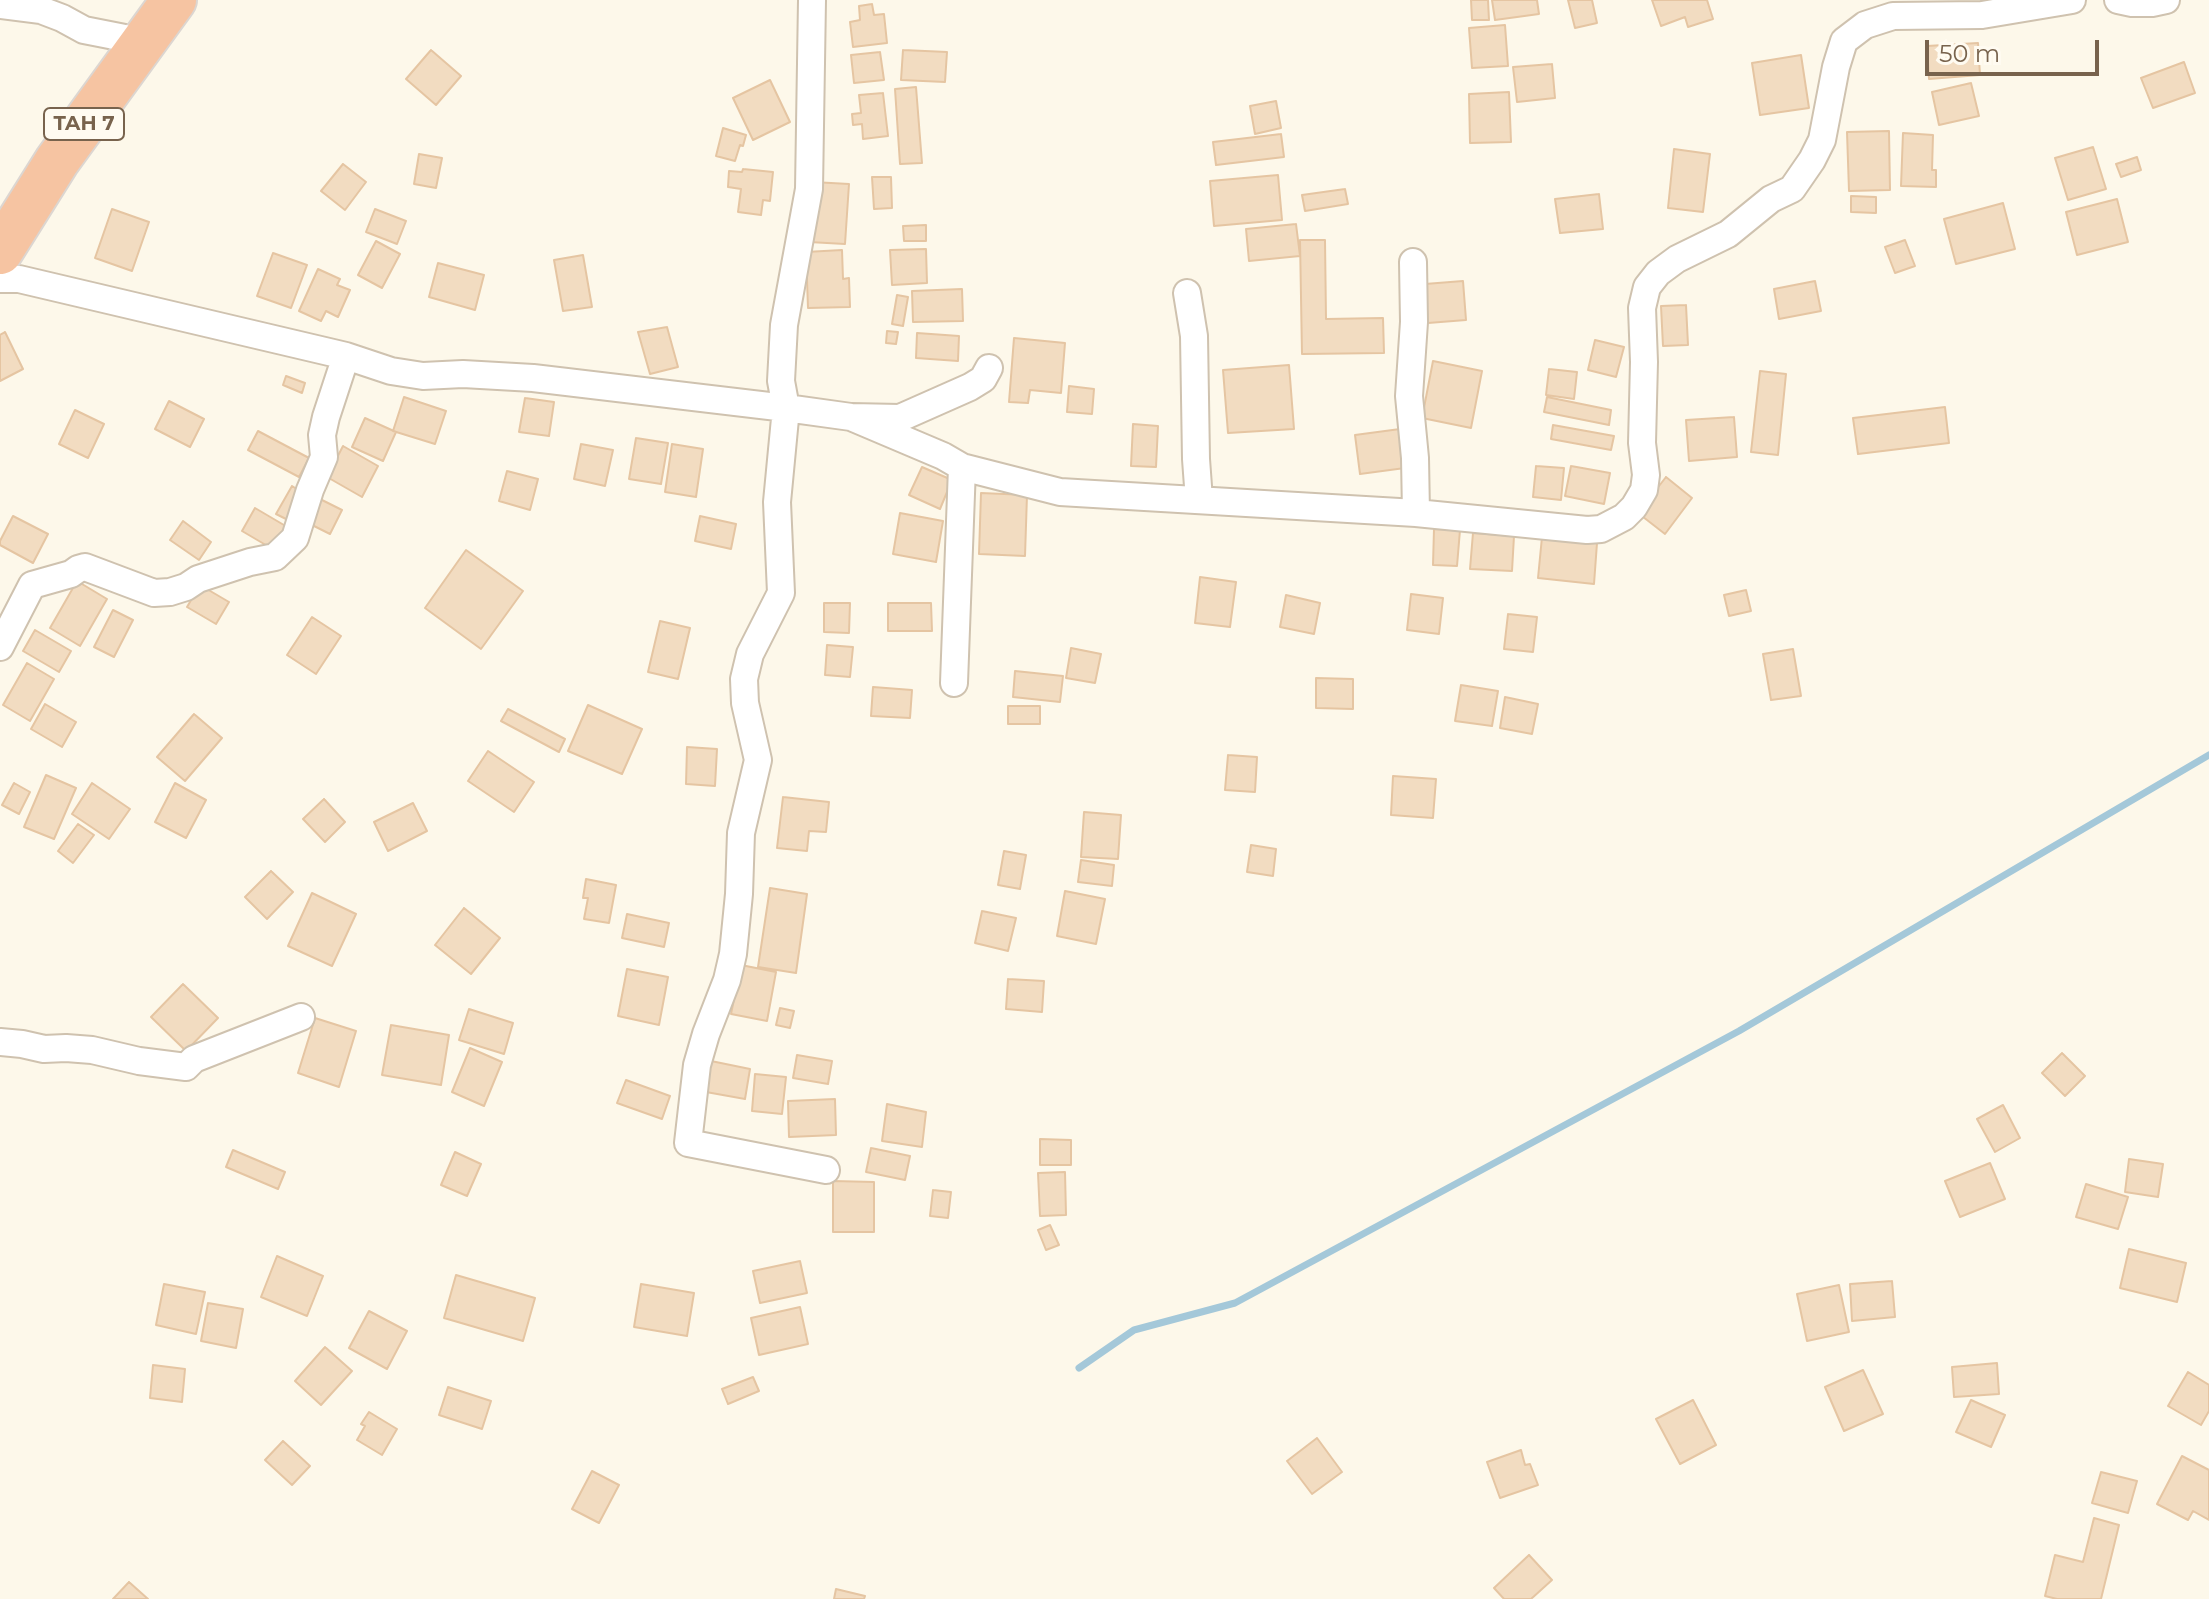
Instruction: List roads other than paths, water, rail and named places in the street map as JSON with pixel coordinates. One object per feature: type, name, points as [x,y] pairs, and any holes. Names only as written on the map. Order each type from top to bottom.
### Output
[{"type":"highway","name":"TAH 7","points":[[0,252],[57,161],[174,0]]},
{"type":"street","points":[[812,0],[809,189],[784,325],[781,381],[786,408],[777,502],[781,593],[750,654],[744,679],[745,703],[758,760],[741,833],[736,935],[727,980],[697,1065],[688,1143],[826,1170]]},
{"type":"street","points":[[851,417],[962,467],[1060,492],[1416,513],[1601,529],[1624,517],[1644,490],[1642,308],[1647,287],[1658,273],[1677,259],[1728,234],[1771,199],[1792,189],[1822,140],[1844,41],[1865,25],[1893,16],[1982,15],[2072,0]]},
{"type":"street","points":[[2118,0],[2132,3],[2166,0]]},
{"type":"street","points":[[0,5],[41,10],[84,30],[145,42]]},
{"type":"street","points":[[1413,262],[1414,322],[1409,396],[1416,513]]},
{"type":"street","points":[[0,279],[19,279],[346,356],[391,371],[423,376],[463,374],[533,378],[851,417],[900,418],[970,387],[983,379],[989,368]]},
{"type":"street","points":[[1187,293],[1194,336],[1199,500]]},
{"type":"street","points":[[0,647],[32,585],[71,574],[78,569],[85,567],[154,593],[170,592],[198,579],[275,557],[295,538],[324,457],[322,435],[346,356]]},
{"type":"street","points":[[954,683],[962,467]]},
{"type":"street","points":[[0,1042],[44,1049],[92,1050],[139,1061],[186,1067],[194,1059],[301,1017]]},
{"type":"waterway","points":[[1079,1368],[1134,1330],[1235,1303],[1739,1031],[2209,755]]}]
